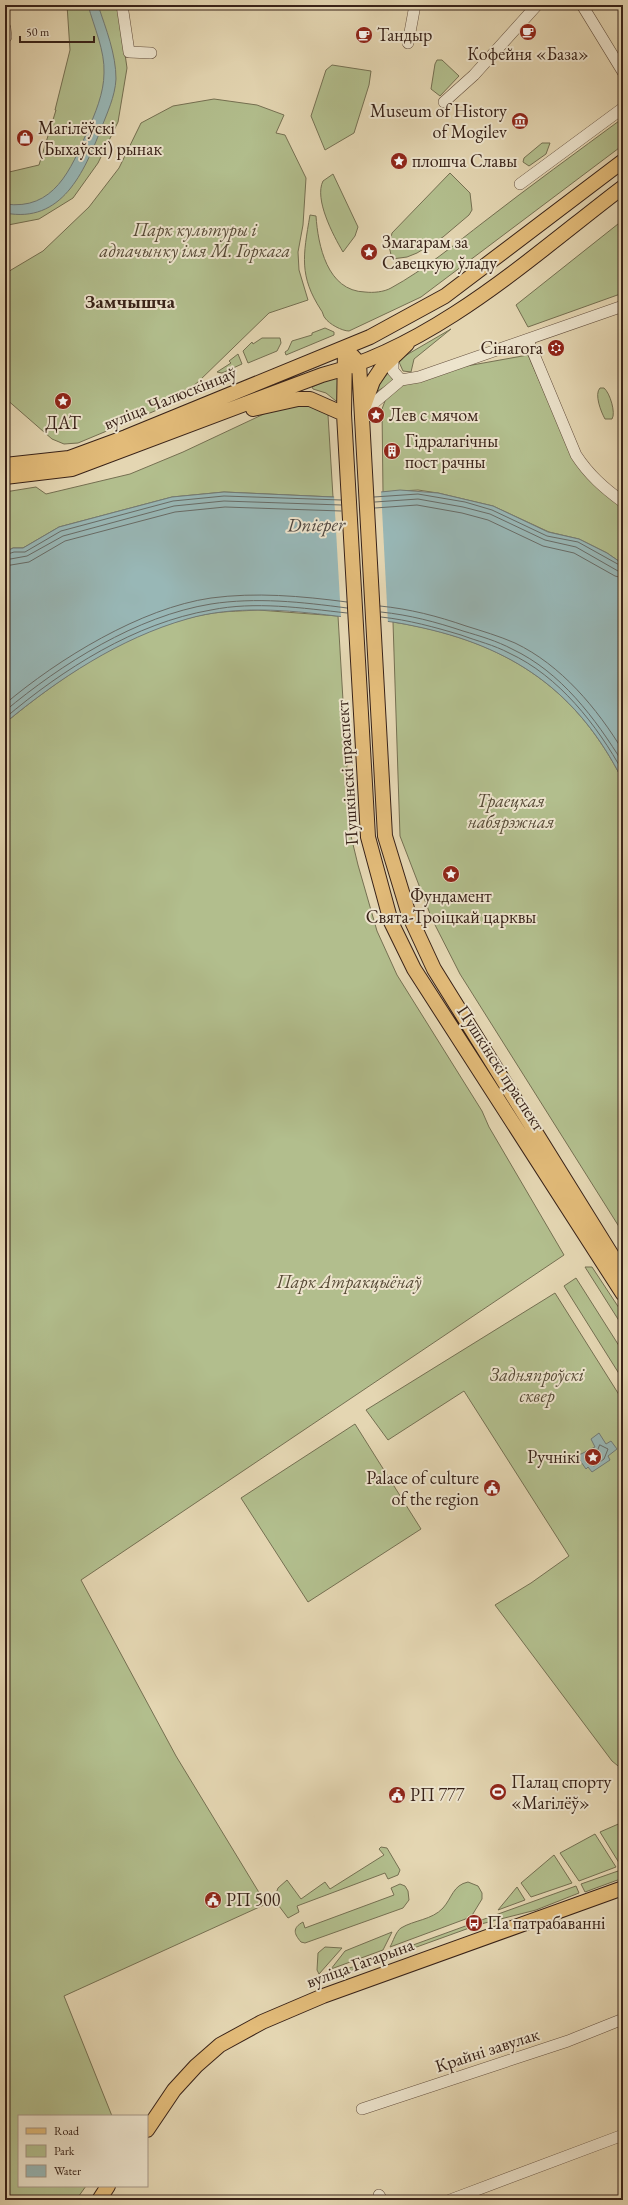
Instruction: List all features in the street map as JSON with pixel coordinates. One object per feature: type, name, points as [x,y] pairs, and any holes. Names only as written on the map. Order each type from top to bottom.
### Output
[{"type":"main road","name":"вуліца Чалюскінцаў","points":[[5,465],[69,458],[126,438],[345,348],[402,321],[444,296],[623,161]]},
{"type":"main road","name":"вуліца Чалюскінцаў","points":[[5,477],[72,469],[322,375],[344,369],[411,339],[457,314],[623,187]]},
{"type":"main road","name":"Пушкінскі праспект","points":[[362,413],[373,381],[381,369],[393,359],[411,339]]},
{"type":"main road","points":[[345,348],[359,363]]},
{"type":"main road","name":"Пушкінскі праспект","points":[[345,348],[344,414],[368,837],[391,922],[414,969],[623,1294]]},
{"type":"main road","name":"Пушкінскі праспект","points":[[359,363],[386,836],[409,915],[434,969],[623,1273]]},
{"type":"main road","points":[[188,426],[248,410],[298,399],[316,401],[344,414]]},
{"type":"main road","name":"вуліца Гагарына","points":[[148,2129],[174,2090],[196,2066],[220,2045],[262,2022],[323,1996],[623,1888]]},
{"type":"main road","points":[[99,2200],[107,2187]]},
{"type":"street","points":[[122,5],[129,52],[151,53]]},
{"type":"street","points":[[408,43],[415,5]]},
{"type":"street","points":[[444,102],[474,75],[537,5]]},
{"type":"street","points":[[582,5],[623,72]]},
{"type":"street","points":[[520,184],[623,108]]},
{"type":"street","points":[[362,413],[401,380],[419,377],[623,306]]},
{"type":"street","points":[[528,340],[576,455],[585,469],[599,484],[623,502]]},
{"type":"street","points":[[393,359],[393,371],[401,380]]},
{"type":"street","name":"Крайні завулак","points":[[362,2109],[623,2020]]},
{"type":"street","points":[[450,2200],[623,2135]]},
{"type":"green space","points":[[67,5],[118,5],[127,68],[118,122],[98,163],[73,198],[39,219],[8,225],[5,224],[5,173],[39,165],[56,110],[70,50]]},
{"type":"green space","points":[[437,60],[442,60],[459,76],[440,96],[431,89]]},
{"type":"green space","points":[[332,65],[371,71],[369,85],[354,133],[325,150],[311,116],[326,70]]},
{"type":"green space","name":"Парк культуры і адпачынку імя М. Горкага","points":[[214,99],[257,105],[284,115],[276,133],[285,135],[306,178],[303,225],[298,252],[299,270],[308,300],[269,313],[198,382],[169,405],[78,443],[64,444],[52,439],[5,398],[5,276],[11,270],[43,251],[89,207],[119,168],[141,123],[173,106]]},
{"type":"green space","points":[[623,118],[623,145],[421,297],[349,331],[336,327],[329,323],[324,317],[309,287],[306,276],[305,254],[310,215],[316,216],[319,240],[322,253],[327,264],[333,275],[342,284],[352,290],[365,292],[385,290],[403,281],[451,248],[519,195]]},
{"type":"green space","points":[[542,143],[550,143],[546,154],[529,166],[523,162],[524,158]]},
{"type":"green space","points":[[450,173],[470,193],[472,210],[469,215],[443,237],[417,253],[407,257],[392,259],[389,246],[392,233]]},
{"type":"green space","points":[[333,174],[358,227],[355,236],[343,252],[326,217],[321,197],[323,181]]},
{"type":"green space","points":[[623,220],[623,293],[528,327],[516,305]]},
{"type":"green space","points":[[325,328],[334,332],[334,335],[286,355],[285,352],[288,350],[292,341],[312,335],[312,333]]},
{"type":"green space","points":[[451,329],[414,359],[411,372],[403,371],[399,362],[403,357]]},
{"type":"green space","points":[[262,338],[280,338],[281,343],[277,351],[248,363],[243,351],[252,342],[253,344]]},
{"type":"green space","points":[[238,354],[242,364],[222,373],[217,372],[231,363],[229,361]]},
{"type":"green space","points":[[528,355],[571,453],[597,487],[623,507],[623,564],[607,553],[579,539],[549,532],[493,506],[438,493],[418,490],[383,492],[382,409],[385,401],[397,387],[450,369]]},
{"type":"green space","points":[[388,373],[394,381],[376,392],[377,387]]},
{"type":"green space","points":[[337,376],[340,378],[339,399],[336,401],[326,393],[313,389],[312,387]]},
{"type":"green space","points":[[211,382],[216,385],[216,387],[201,393],[201,390]]},
{"type":"green space","points":[[600,388],[604,388],[610,398],[613,408],[612,419],[605,419],[602,412],[598,399],[598,391]]},
{"type":"green space","points":[[301,401],[326,410],[328,415],[333,497],[224,492],[172,497],[59,527],[23,548],[13,548],[5,552],[5,492],[36,487],[46,494],[130,474],[183,452],[283,405]]},
{"type":"green space","name":"Парк Атракцыёнаў","points":[[258,610],[338,616],[351,836],[377,931],[397,975],[482,1111],[489,1127],[564,1255],[81,1580],[176,1756],[266,1904],[64,1996],[112,2115],[18,2115],[18,2187],[85,2187],[76,2200],[5,2200],[5,723],[51,687],[76,670],[129,640],[156,628],[184,619],[230,611]]},
{"type":"green space","name":"Траецкая набярэжная","points":[[393,622],[432,630],[467,640],[500,654],[530,671],[557,692],[581,717],[603,747],[623,781],[623,1233],[460,974],[432,919],[400,836]]},
{"type":"green space","points":[[585,1267],[592,1267],[623,1314],[623,1327]]},
{"type":"green space","points":[[576,1278],[623,1352],[623,1380],[564,1286]]},
{"type":"green space","name":"Задняпроўскі сквер","points":[[555,1293],[623,1401],[623,1770],[612,1761],[495,1605],[531,1583],[569,1556],[464,1391],[388,1440],[366,1410]]},
{"type":"green space","points":[[355,1424],[421,1529],[308,1602],[241,1498]]},
{"type":"green space","points":[[623,1822],[623,1865],[621,1866],[600,1832]]},
{"type":"green space","points":[[595,1834],[616,1867],[579,1881],[560,1853]]},
{"type":"green space","points":[[381,1847],[387,1848],[400,1870],[398,1875],[388,1879],[385,1873],[297,1906],[299,1912],[288,1918],[276,1902],[275,1896],[278,1888],[287,1880],[301,1899],[325,1882],[330,1889],[384,1855],[379,1849]]},
{"type":"green space","points":[[554,1855],[572,1883],[531,1897],[521,1883]]},
{"type":"green space","points":[[618,1871],[623,1878],[585,1892],[581,1884]]},
{"type":"green space","points":[[468,1882],[478,1886],[482,1893],[482,1899],[471,1917],[390,1947],[399,1929],[439,1912],[453,1892],[459,1886]]},
{"type":"green space","points":[[400,1884],[405,1886],[408,1891],[409,1900],[403,1908],[305,1943],[301,1942],[296,1934],[295,1931],[297,1927],[303,1922],[305,1928],[394,1895],[391,1888]]},
{"type":"green space","points":[[576,1886],[579,1893],[536,1910],[477,1925],[476,1922]]},
{"type":"green space","points":[[517,1887],[525,1900],[498,1910]]},
{"type":"green space","points":[[471,1924],[472,1927],[328,1979],[322,1978]]},
{"type":"green space","points":[[392,1932],[383,1950],[331,1969],[345,1951]]},
{"type":"green space","points":[[325,1947],[342,1948],[319,1974],[317,1970],[318,1953]]},
{"type":"water","points":[[88,5],[98,5],[110,42],[116,70],[114,92],[101,129],[87,162],[78,177],[68,191],[56,203],[42,211],[25,214],[5,213],[5,204],[22,204],[36,201],[48,194],[58,184],[67,173],[74,160],[93,118],[104,81],[104,65],[101,48]]},
{"type":"water","name":"Dnieper","points":[[400,490],[438,493],[493,506],[548,532],[579,539],[607,553],[623,564],[623,781],[605,749],[585,722],[563,698],[538,677],[511,660],[482,646],[449,635],[414,626],[385,621],[299,612],[242,610],[205,615],[162,627],[114,649],[68,676],[5,723],[5,552],[13,548],[23,548],[59,527],[172,497],[224,492],[333,497]]},
{"type":"water","points":[[599,1433],[606,1444],[611,1441],[617,1449],[608,1456],[610,1460],[592,1472],[588,1467],[586,1469],[577,1456],[595,1447],[591,1439]]},
{"type":"pier","points":[[381,490],[388,624],[341,618],[334,495]]},
{"type":"place","name":"Кофейня «База»","points":[[528,32]]},
{"type":"place","name":"Тандыр","points":[[364,35]]},
{"type":"place","name":"Museum of History of Mogilev","points":[[520,121]]},
{"type":"place","name":"Магілёўскі (Быхаўскі) рынак","points":[[25,138]]},
{"type":"place","name":"плошча Славы","points":[[399,161]]},
{"type":"place","name":"Змагарам за Савецкую ўладу","points":[[369,252]]},
{"type":"place","name":"Сінагога","points":[[556,348]]},
{"type":"place","name":"ДАТ","points":[[63,401]]},
{"type":"place","name":"Лев с мячом","points":[[376,415]]},
{"type":"place","name":"Гідралагічны пост рачны","points":[[392,451]]},
{"type":"place","name":"Фундамент Свята-Троіцкай царквы","points":[[451,874]]},
{"type":"place","name":"Ручнікі","points":[[593,1457]]},
{"type":"place","name":"Palace of culture of the region","points":[[492,1488]]},
{"type":"place","name":"Палац спорту «Магілёў»","points":[[498,1792]]},
{"type":"place","name":"РП 777","points":[[397,1795]]},
{"type":"place","name":"РП 500","points":[[213,1900]]},
{"type":"place","name":"Па патрабаванні","points":[[474,1923]]},
{"type":"district","name":"Замчышча","points":[[130,301]]}]
